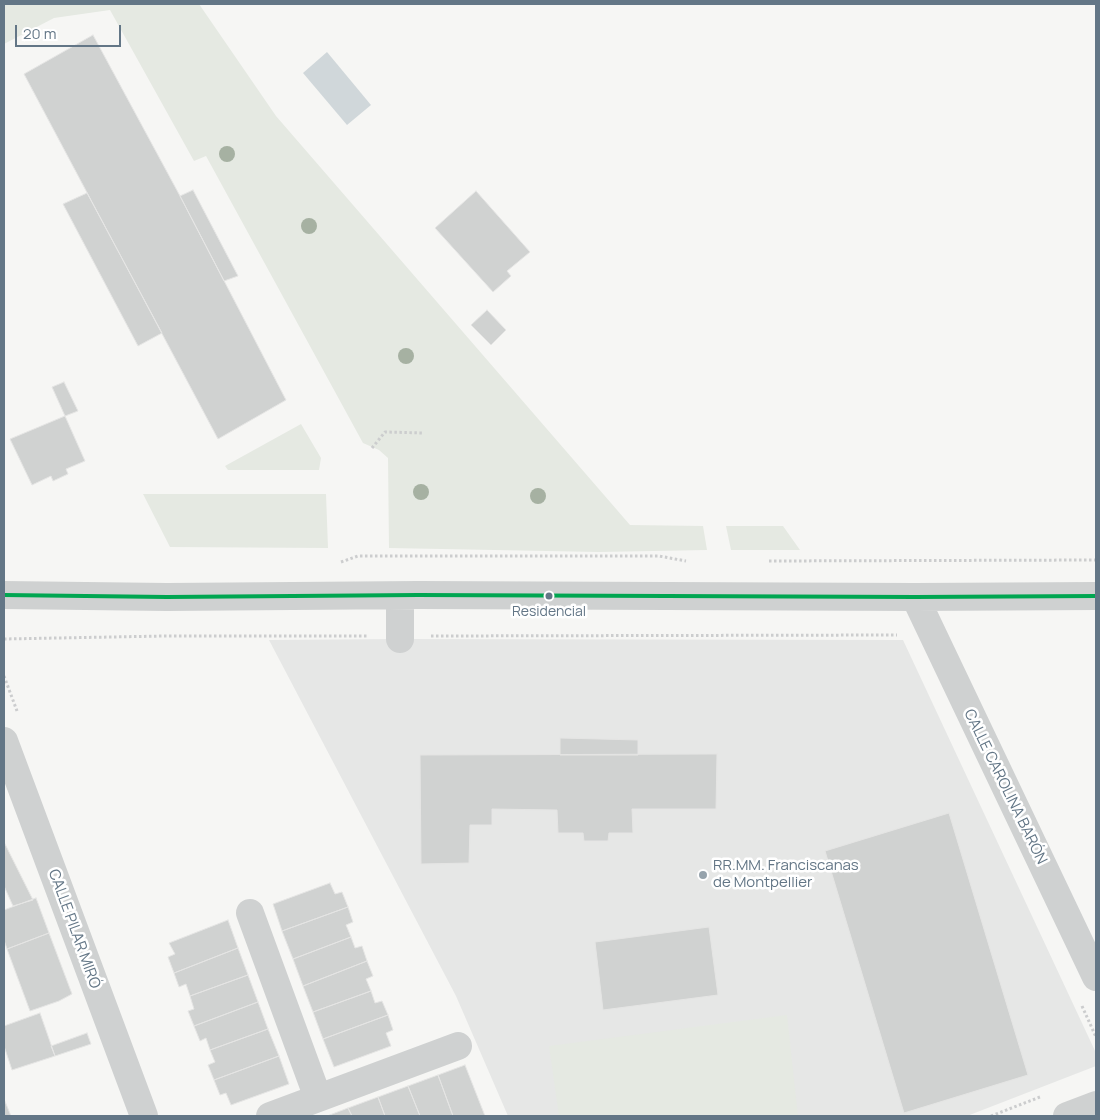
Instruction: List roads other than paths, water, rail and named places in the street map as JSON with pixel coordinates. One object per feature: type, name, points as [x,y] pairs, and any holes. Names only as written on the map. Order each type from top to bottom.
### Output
[{"type":"street","points":[[4,596],[1096,596]]},
{"type":"street","points":[[400,596],[400,638]]},
{"type":"street","name":"CALLE CAROLINA BARÓN","points":[[915,597],[1096,977]]},
{"type":"street","name":"CALLE PILAR MIRÓ","points":[[4,741],[144,1116]]},
{"type":"street","points":[[250,912],[318,1098]]},
{"type":"street","points":[[270,1116],[458,1046]]},
{"type":"street","points":[[1067,1116],[1096,1105]]},
{"type":"place","name":"Residencial","points":[[549,596]]},
{"type":"place","name":"RR.MM. Franciscanas de Montpellier","points":[[703,875]]}]
